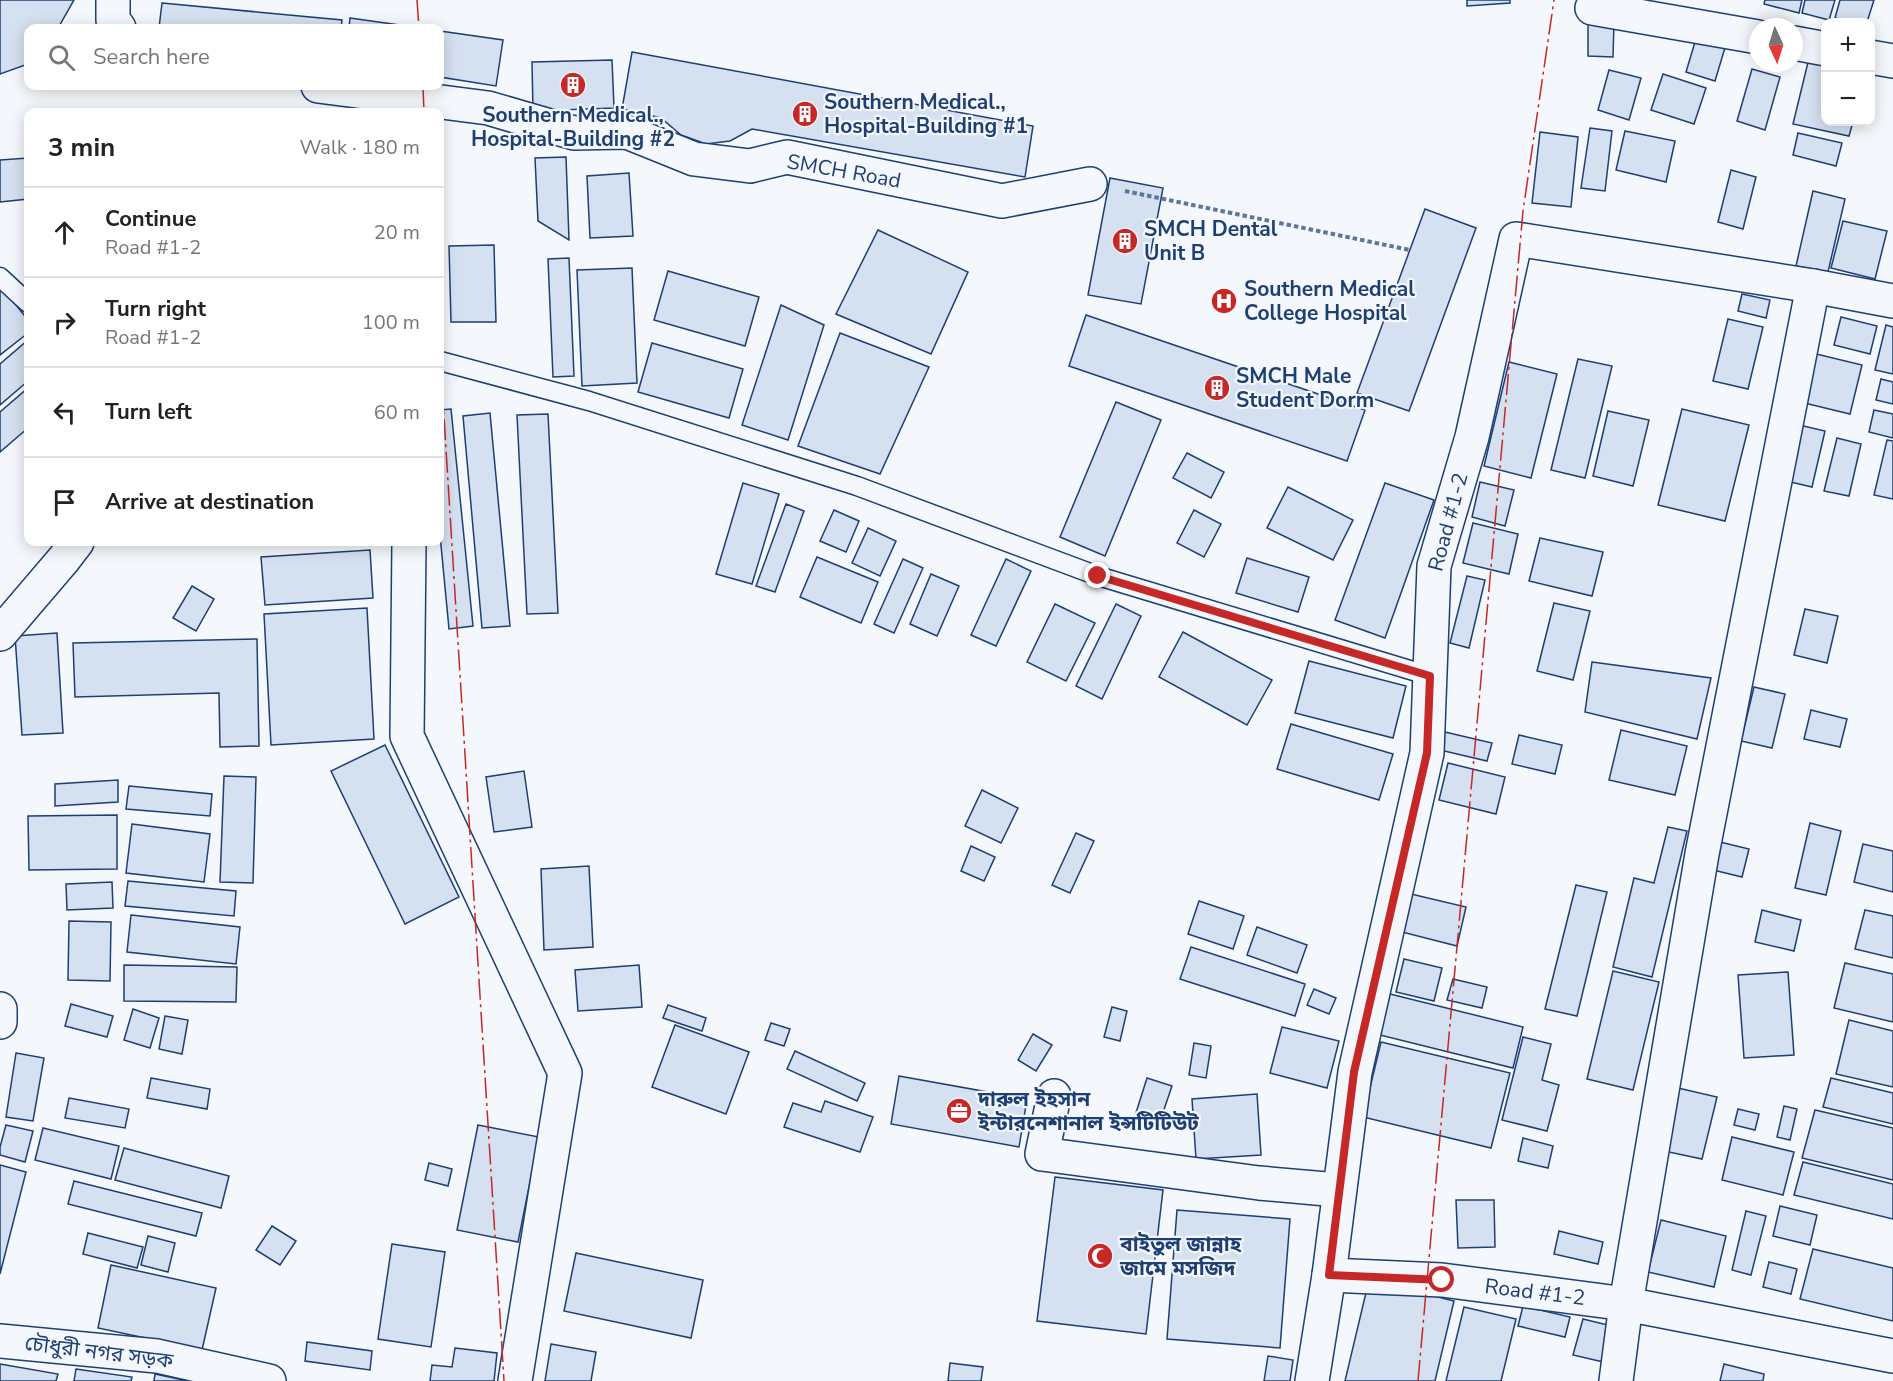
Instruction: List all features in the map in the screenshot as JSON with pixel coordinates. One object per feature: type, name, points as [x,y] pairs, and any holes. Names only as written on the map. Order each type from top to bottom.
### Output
[{"type":"street","points":[[113,0],[112,20],[116,24]]},
{"type":"street","points":[[1592,8],[1749,35]]},
{"type":"street","points":[[1803,45],[1821,48]]},
{"type":"street","points":[[1875,58],[1893,61]]},
{"type":"street","name":"SMCH Road","points":[[349,90],[488,108],[574,133],[627,132],[694,159],[750,166],[787,157],[1002,201],[1090,184]]},
{"type":"street","name":"Road #1-2","points":[[1813,286],[1516,239],[1472,437],[1434,566],[1427,753],[1354,1072],[1329,1275],[1442,1280],[1626,1304],[1893,1356]]},
{"type":"street","points":[[1616,1381],[1626,1304],[1702,854],[1813,286],[1893,301]]},
{"type":"street","points":[[0,634],[74,546]]},
{"type":"street","points":[[409,546],[407,736],[566,1073],[515,1381]]},
{"type":"street","points":[[0,1009],[0,1022]]},
{"type":"street","points":[[1054,1096],[1042,1154],[1259,1183],[1338,1190]]},
{"type":"street","points":[[1312,1381],[1329,1275]]},
{"type":"street","name":"চৌধুরী নগর সড়ক","points":[[0,1341],[157,1356],[269,1381]]},
{"type":"lane","points":[[0,277],[24,299]]},
{"type":"lane","points":[[444,362],[589,402],[857,486],[1098,576],[1430,676]]},
{"type":"path","points":[[1090,184],[1410,250]]},
{"type":"building","points":[[0,0],[74,0],[60,24],[24,24],[24,65],[0,74]]},
{"type":"building","points":[[1467,0],[1510,0],[1510,3],[1467,6]]},
{"type":"building","points":[[1765,0],[1802,0],[1799,13],[1764,4]]},
{"type":"building","points":[[1805,0],[1835,0],[1830,18],[1802,13]]},
{"type":"building","points":[[1840,0],[1874,0],[1868,18],[1835,18]]},
{"type":"building","points":[[162,3],[342,20],[342,24],[159,24]]},
{"type":"building","points":[[350,18],[393,24],[349,24]]},
{"type":"building","points":[[1588,21],[1614,22],[1613,57],[1588,56]]},
{"type":"building","points":[[444,32],[503,40],[496,86],[444,78]]},
{"type":"building","points":[[1698,32],[1727,41],[1715,81],[1686,72]]},
{"type":"building","name":"Southern Medical., Hospital-Building #1","points":[[632,52],[1033,126],[1025,177],[752,129],[730,141],[706,144],[681,135],[661,118],[622,109]]},
{"type":"building","points":[[1810,54],[1821,57],[1821,126],[1852,126],[1849,136],[1793,124]]},
{"type":"building","name":"Southern Medical., Hospital-Building #2","points":[[612,60],[614,108],[533,111],[532,62]]},
{"type":"building","points":[[1609,70],[1641,78],[1629,120],[1598,110]]},
{"type":"building","points":[[1751,72],[1762,72],[1780,77],[1765,130],[1737,121]]},
{"type":"building","points":[[1663,74],[1706,88],[1694,124],[1651,110]]},
{"type":"building","points":[[1590,128],[1612,131],[1605,191],[1581,188]]},
{"type":"building","points":[[1625,131],[1675,141],[1666,182],[1616,170]]},
{"type":"building","points":[[1540,132],[1578,137],[1571,207],[1532,203]]},
{"type":"building","points":[[1798,133],[1842,143],[1836,166],[1793,155]]},
{"type":"building","points":[[566,157],[569,240],[538,221],[535,158]]},
{"type":"building","points":[[24,158],[24,199],[0,202],[0,160]]},
{"type":"building","points":[[1731,170],[1756,177],[1743,229],[1718,222]]},
{"type":"building","points":[[629,173],[633,236],[590,238],[587,176]]},
{"type":"building","name":"SMCH Dental Unit B","points":[[1110,178],[1163,188],[1141,304],[1088,295]]},
{"type":"building","points":[[1813,191],[1845,199],[1828,272],[1796,266]]},
{"type":"building","points":[[1425,209],[1476,228],[1409,411],[1357,393]]},
{"type":"building","points":[[1843,221],[1887,231],[1875,279],[1831,268]]},
{"type":"building","points":[[878,230],[968,272],[931,354],[836,314]]},
{"type":"building","points":[[494,245],[496,322],[451,322],[449,246]]},
{"type":"building","points":[[569,258],[574,376],[553,377],[548,259]]},
{"type":"building","points":[[632,268],[637,383],[582,386],[577,270]]},
{"type":"building","points":[[668,271],[759,297],[745,346],[654,320]]},
{"type":"building","points":[[0,285],[24,315],[24,336],[0,355]]},
{"type":"building","points":[[1742,294],[1770,300],[1766,318],[1738,311]]},
{"type":"building","points":[[781,305],[824,325],[788,440],[742,425]]},
{"type":"building","name":"SMCH Male Student Dorm","points":[[1086,315],[1365,410],[1347,461],[1069,366]]},
{"type":"building","points":[[1841,317],[1877,326],[1870,354],[1834,345]]},
{"type":"building","points":[[1728,319],[1763,327],[1748,389],[1713,381]]},
{"type":"building","points":[[1886,325],[1893,327],[1893,374],[1875,370]]},
{"type":"building","points":[[840,333],[929,367],[880,474],[798,446]]},
{"type":"building","points":[[24,343],[24,384],[0,405],[0,364]]},
{"type":"building","points":[[652,343],[743,369],[729,418],[638,392]]},
{"type":"building","points":[[1808,352],[1862,365],[1850,414],[1796,401]]},
{"type":"building","points":[[1578,359],[1612,366],[1585,478],[1551,470]]},
{"type":"building","points":[[1509,362],[1557,374],[1531,478],[1484,466]]},
{"type":"building","points":[[1881,379],[1893,382],[1893,404],[1876,400]]},
{"type":"building","points":[[24,391],[24,431],[0,452],[0,412]]},
{"type":"building","points":[[1116,402],[1161,420],[1105,556],[1060,537]]},
{"type":"building","points":[[451,409],[473,626],[449,629],[441,546],[444,546],[444,410]]},
{"type":"building","points":[[1682,409],[1749,425],[1725,521],[1658,505]]},
{"type":"building","points":[[1874,410],[1893,414],[1893,438],[1869,432]]},
{"type":"building","points":[[1608,411],[1649,420],[1633,486],[1593,476]]},
{"type":"building","points":[[490,413],[510,626],[482,628],[463,416]]},
{"type":"building","points":[[548,414],[558,613],[527,614],[517,415]]},
{"type":"building","points":[[1795,424],[1825,431],[1812,487],[1782,480]]},
{"type":"building","points":[[1837,438],[1861,444],[1849,496],[1824,491]]},
{"type":"building","points":[[1887,440],[1893,441],[1893,499],[1874,495]]},
{"type":"building","points":[[1187,453],[1224,472],[1211,498],[1173,478]]},
{"type":"building","points":[[1480,482],[1514,490],[1505,526],[1472,517]]},
{"type":"building","points":[[743,483],[779,494],[752,584],[716,574]]},
{"type":"building","points":[[1385,483],[1434,500],[1385,638],[1335,620]]},
{"type":"building","points":[[1288,487],[1353,520],[1333,560],[1267,528]]},
{"type":"building","points":[[786,504],[804,511],[775,592],[756,586]]},
{"type":"building","points":[[834,510],[859,521],[846,552],[820,541]]},
{"type":"building","points":[[1194,510],[1221,524],[1204,557],[1177,543]]},
{"type":"building","points":[[1473,523],[1518,534],[1509,574],[1463,563]]},
{"type":"building","points":[[868,528],[896,541],[880,576],[852,563]]},
{"type":"building","points":[[1540,538],[1603,552],[1592,596],[1529,581]]},
{"type":"building","points":[[370,550],[373,598],[265,605],[261,557]]},
{"type":"building","points":[[817,557],[878,582],[861,623],[800,597]]},
{"type":"building","points":[[1247,558],[1309,577],[1298,612],[1236,593]]},
{"type":"building","points":[[903,559],[923,568],[894,633],[874,624]]},
{"type":"building","points":[[1006,559],[1031,571],[996,646],[971,635]]},
{"type":"building","points":[[931,574],[959,586],[937,636],[910,624]]},
{"type":"building","points":[[1467,576],[1485,580],[1469,648],[1450,643]]},
{"type":"building","points":[[192,586],[214,599],[196,631],[173,618]]},
{"type":"building","points":[[1554,603],[1590,611],[1573,680],[1537,671]]},
{"type":"building","points":[[1055,604],[1095,623],[1066,681],[1027,662]]},
{"type":"building","points":[[1116,604],[1141,616],[1102,699],[1076,686]]},
{"type":"building","points":[[367,608],[374,739],[271,745],[264,614]]},
{"type":"building","points":[[1805,609],[1838,616],[1827,663],[1794,655]]},
{"type":"building","points":[[1183,632],[1272,680],[1247,725],[1159,677]]},
{"type":"building","points":[[57,633],[63,733],[22,735],[15,636]]},
{"type":"building","points":[[257,639],[259,746],[220,747],[219,693],[75,697],[73,643]]},
{"type":"building","points":[[1309,661],[1406,686],[1393,738],[1295,713]]},
{"type":"building","points":[[1592,662],[1711,678],[1697,739],[1585,712]]},
{"type":"building","points":[[1754,687],[1785,694],[1772,748],[1741,741]]},
{"type":"building","points":[[1811,710],[1847,719],[1840,747],[1804,739]]},
{"type":"building","points":[[1291,724],[1393,754],[1379,800],[1277,769]]},
{"type":"building","points":[[1621,730],[1687,746],[1675,795],[1609,780]]},
{"type":"building","points":[[1445,732],[1492,743],[1487,761],[1440,750]]},
{"type":"building","points":[[1519,735],[1562,745],[1555,774],[1512,764]]},
{"type":"building","points":[[385,745],[459,897],[405,924],[331,771]]},
{"type":"building","points":[[1448,763],[1505,777],[1496,814],[1439,800]]},
{"type":"building","points":[[524,771],[532,827],[494,832],[486,777]]},
{"type":"building","points":[[224,776],[256,777],[253,883],[220,882]]},
{"type":"building","points":[[118,780],[118,802],[55,806],[55,784]]},
{"type":"building","points":[[129,786],[212,794],[210,816],[126,809]]},
{"type":"building","points":[[982,790],[1018,808],[1001,843],[965,826]]},
{"type":"building","points":[[117,815],[117,869],[29,870],[28,816]]},
{"type":"building","points":[[1810,823],[1841,831],[1826,895],[1795,888]]},
{"type":"building","points":[[132,824],[210,834],[204,882],[126,873]]},
{"type":"building","points":[[1668,827],[1687,831],[1652,977],[1613,967],[1634,878],[1654,883]]},
{"type":"building","points":[[1076,833],[1094,841],[1070,893],[1052,885]]},
{"type":"building","points":[[1720,842],[1749,849],[1742,877],[1713,870]]},
{"type":"building","points":[[1863,844],[1893,851],[1893,892],[1854,882]]},
{"type":"building","points":[[971,846],[995,857],[984,881],[961,871]]},
{"type":"building","points":[[589,866],[593,947],[544,950],[541,869]]},
{"type":"building","points":[[128,881],[236,891],[234,916],[125,906]]},
{"type":"building","points":[[112,882],[113,908],[67,910],[66,884]]},
{"type":"building","points":[[1576,885],[1607,892],[1577,1016],[1545,1009]]},
{"type":"building","points":[[1411,894],[1466,907],[1457,946],[1402,932]]},
{"type":"building","points":[[1199,901],[1244,916],[1233,949],[1188,934]]},
{"type":"building","points":[[1762,910],[1801,920],[1794,951],[1755,942]]},
{"type":"building","points":[[1865,910],[1893,916],[1893,958],[1855,949]]},
{"type":"building","points":[[131,915],[240,927],[236,964],[127,952]]},
{"type":"building","points":[[69,921],[111,922],[110,981],[68,980]]},
{"type":"building","points":[[1257,927],[1307,945],[1297,973],[1247,955]]},
{"type":"building","points":[[1191,947],[1305,984],[1295,1016],[1180,979]]},
{"type":"building","points":[[1404,959],[1442,968],[1434,1001],[1396,992]]},
{"type":"building","points":[[1845,963],[1893,974],[1893,1022],[1834,1008]]},
{"type":"building","points":[[124,965],[237,967],[236,1002],[124,1001]]},
{"type":"building","points":[[639,965],[642,1007],[578,1011],[575,970]]},
{"type":"building","points":[[1613,971],[1659,982],[1633,1090],[1587,1079]]},
{"type":"building","points":[[1788,972],[1794,1055],[1744,1058],[1738,975]]},
{"type":"building","points":[[1453,979],[1487,987],[1482,1008],[1447,1000]]},
{"type":"building","points":[[1314,989],[1336,998],[1329,1014],[1307,1005]]},
{"type":"building","points":[[1386,993],[1523,1027],[1513,1068],[1376,1034]]},
{"type":"building","points":[[71,1004],[113,1016],[107,1037],[65,1026]]},
{"type":"building","points":[[668,1005],[706,1018],[702,1031],[663,1018]]},
{"type":"building","points":[[1112,1007],[1127,1011],[1120,1041],[1104,1037]]},
{"type":"building","points":[[133,1009],[159,1018],[150,1048],[124,1040]]},
{"type":"building","points":[[165,1016],[188,1020],[182,1054],[159,1049]]},
{"type":"building","points":[[1849,1020],[1893,1031],[1893,1087],[1836,1074]]},
{"type":"building","points":[[771,1023],[790,1029],[784,1046],[765,1040]]},
{"type":"building","points":[[675,1025],[749,1052],[726,1114],[652,1087]]},
{"type":"building","points":[[1282,1027],[1339,1041],[1327,1088],[1270,1073]]},
{"type":"building","points":[[1033,1034],[1052,1045],[1036,1071],[1018,1060]]},
{"type":"building","points":[[1523,1037],[1551,1044],[1542,1080],[1559,1085],[1547,1131],[1502,1120]]},
{"type":"building","points":[[1381,1042],[1510,1073],[1491,1148],[1363,1117]]},
{"type":"building","points":[[1194,1043],[1211,1046],[1206,1078],[1189,1075]]},
{"type":"building","points":[[795,1051],[865,1083],[857,1101],[787,1069]]},
{"type":"building","points":[[16,1053],[44,1058],[33,1121],[6,1117]]},
{"type":"building","name":"দারুল ইহসান ইন্টারনেশানাল ইন্সটিটিউট","points":[[899,1076],[1027,1099],[1019,1147],[891,1124]]},
{"type":"building","points":[[151,1078],[210,1089],[207,1109],[147,1098]]},
{"type":"building","points":[[1147,1078],[1172,1086],[1158,1127],[1134,1119]]},
{"type":"building","points":[[1831,1078],[1893,1093],[1893,1124],[1823,1107]]},
{"type":"building","points":[[1678,1088],[1717,1097],[1702,1159],[1664,1151]]},
{"type":"building","points":[[1257,1094],[1261,1155],[1196,1159],[1192,1099]]},
{"type":"building","points":[[69,1098],[129,1109],[125,1128],[65,1118]]},
{"type":"building","points":[[825,1101],[873,1117],[860,1152],[784,1127],[793,1103],[821,1112]]},
{"type":"building","points":[[1784,1106],[1797,1109],[1790,1140],[1777,1137]]},
{"type":"building","points":[[1738,1109],[1759,1114],[1755,1130],[1734,1125]]},
{"type":"building","points":[[1815,1110],[1893,1128],[1893,1180],[1802,1158]]},
{"type":"building","points":[[6,1125],[33,1131],[25,1162],[0,1155]]},
{"type":"building","points":[[478,1125],[539,1137],[518,1242],[457,1230]]},
{"type":"building","points":[[43,1128],[119,1146],[111,1179],[35,1160]]},
{"type":"building","points":[[1732,1137],[1794,1152],[1783,1195],[1722,1180]]},
{"type":"building","points":[[1523,1138],[1553,1146],[1548,1168],[1518,1161]]},
{"type":"building","points":[[124,1148],[229,1176],[221,1208],[115,1180]]},
{"type":"building","points":[[1803,1162],[1893,1184],[1893,1219],[1794,1195]]},
{"type":"building","points":[[429,1163],[452,1169],[448,1186],[425,1180]]},
{"type":"building","points":[[0,1165],[26,1172],[0,1274]]},
{"type":"building","name":"বাইতুল জান্নাহ জামে মসজিদ","points":[[1055,1177],[1163,1190],[1146,1334],[1037,1321]]},
{"type":"building","points":[[74,1181],[202,1213],[196,1236],[68,1204]]},
{"type":"building","points":[[1456,1200],[1494,1200],[1495,1247],[1458,1248]]},
{"type":"building","points":[[1780,1206],[1817,1215],[1810,1245],[1773,1236]]},
{"type":"building","points":[[1177,1210],[1290,1219],[1280,1348],[1167,1339]]},
{"type":"building","points":[[1746,1211],[1766,1216],[1751,1275],[1732,1270]]},
{"type":"building","points":[[1661,1220],[1726,1236],[1714,1287],[1648,1272]]},
{"type":"building","points":[[272,1226],[296,1241],[280,1265],[256,1250]]},
{"type":"building","points":[[1559,1231],[1603,1242],[1598,1264],[1554,1254]]},
{"type":"building","points":[[88,1233],[143,1247],[137,1268],[83,1254]]},
{"type":"building","points":[[148,1236],[175,1243],[168,1272],[141,1265]]},
{"type":"building","points":[[392,1244],[445,1252],[431,1347],[378,1339]]},
{"type":"building","points":[[1813,1249],[1893,1268],[1893,1321],[1800,1299]]},
{"type":"building","points":[[576,1253],[703,1280],[691,1338],[564,1311]]},
{"type":"building","points":[[1769,1262],[1797,1269],[1791,1294],[1763,1287]]},
{"type":"building","points":[[111,1265],[216,1288],[202,1350],[98,1328]]},
{"type":"building","points":[[1369,1280],[1454,1301],[1435,1381],[1345,1381]]},
{"type":"building","points":[[1523,1306],[1570,1317],[1565,1337],[1518,1326]]},
{"type":"building","points":[[1464,1307],[1516,1319],[1501,1381],[1446,1381]]},
{"type":"building","points":[[1583,1319],[1620,1328],[1612,1364],[1573,1355]]},
{"type":"building","points":[[307,1342],[372,1351],[370,1370],[305,1361]]},
{"type":"building","points":[[551,1344],[596,1352],[591,1381],[545,1381]]},
{"type":"building","points":[[455,1348],[497,1353],[494,1381],[430,1381],[432,1365],[452,1367]]},
{"type":"building","points":[[1268,1356],[1293,1360],[1290,1381],[1264,1381]]},
{"type":"building","points":[[950,1363],[983,1367],[981,1381],[948,1381]]},
{"type":"building","points":[[0,1364],[58,1374],[56,1381],[0,1381]]},
{"type":"building","points":[[1724,1364],[1764,1374],[1763,1381],[1720,1381]]},
{"type":"building","points":[[76,1369],[132,1377],[131,1381],[74,1381]]},
{"type":"building","points":[[155,1374],[188,1381],[154,1381]]},
{"type":"power","points":[[417,0],[419,24]]},
{"type":"power","points":[[1418,1381],[1523,211],[1554,0]]},
{"type":"power","points":[[423,90],[424,108]]},
{"type":"power","points":[[444,417],[504,1381]]},
{"type":"place","name":"Southern Medical., Hospital-Building #2","points":[[573,85]]},
{"type":"place","name":"Southern Medical., Hospital-Building #1","points":[[805,114]]},
{"type":"place","name":"SMCH Dental Unit B","points":[[1125,241]]},
{"type":"place","name":"Southern Medical College Hospital","points":[[1224,301]]},
{"type":"place","name":"SMCH Male Student Dorm","points":[[1217,388]]},
{"type":"place","name":"দারুল ইহসান ইন্টারনেশানাল ইন্সটিটিউট","points":[[959,1111]]},
{"type":"place","name":"বাইতুল জান্নাহ জামে মসজিদ","points":[[1100,1256]]},
{"type":"route","points":[[1098,576],[1430,676],[1427,753],[1354,1072],[1329,1275],[1442,1280]]}]
